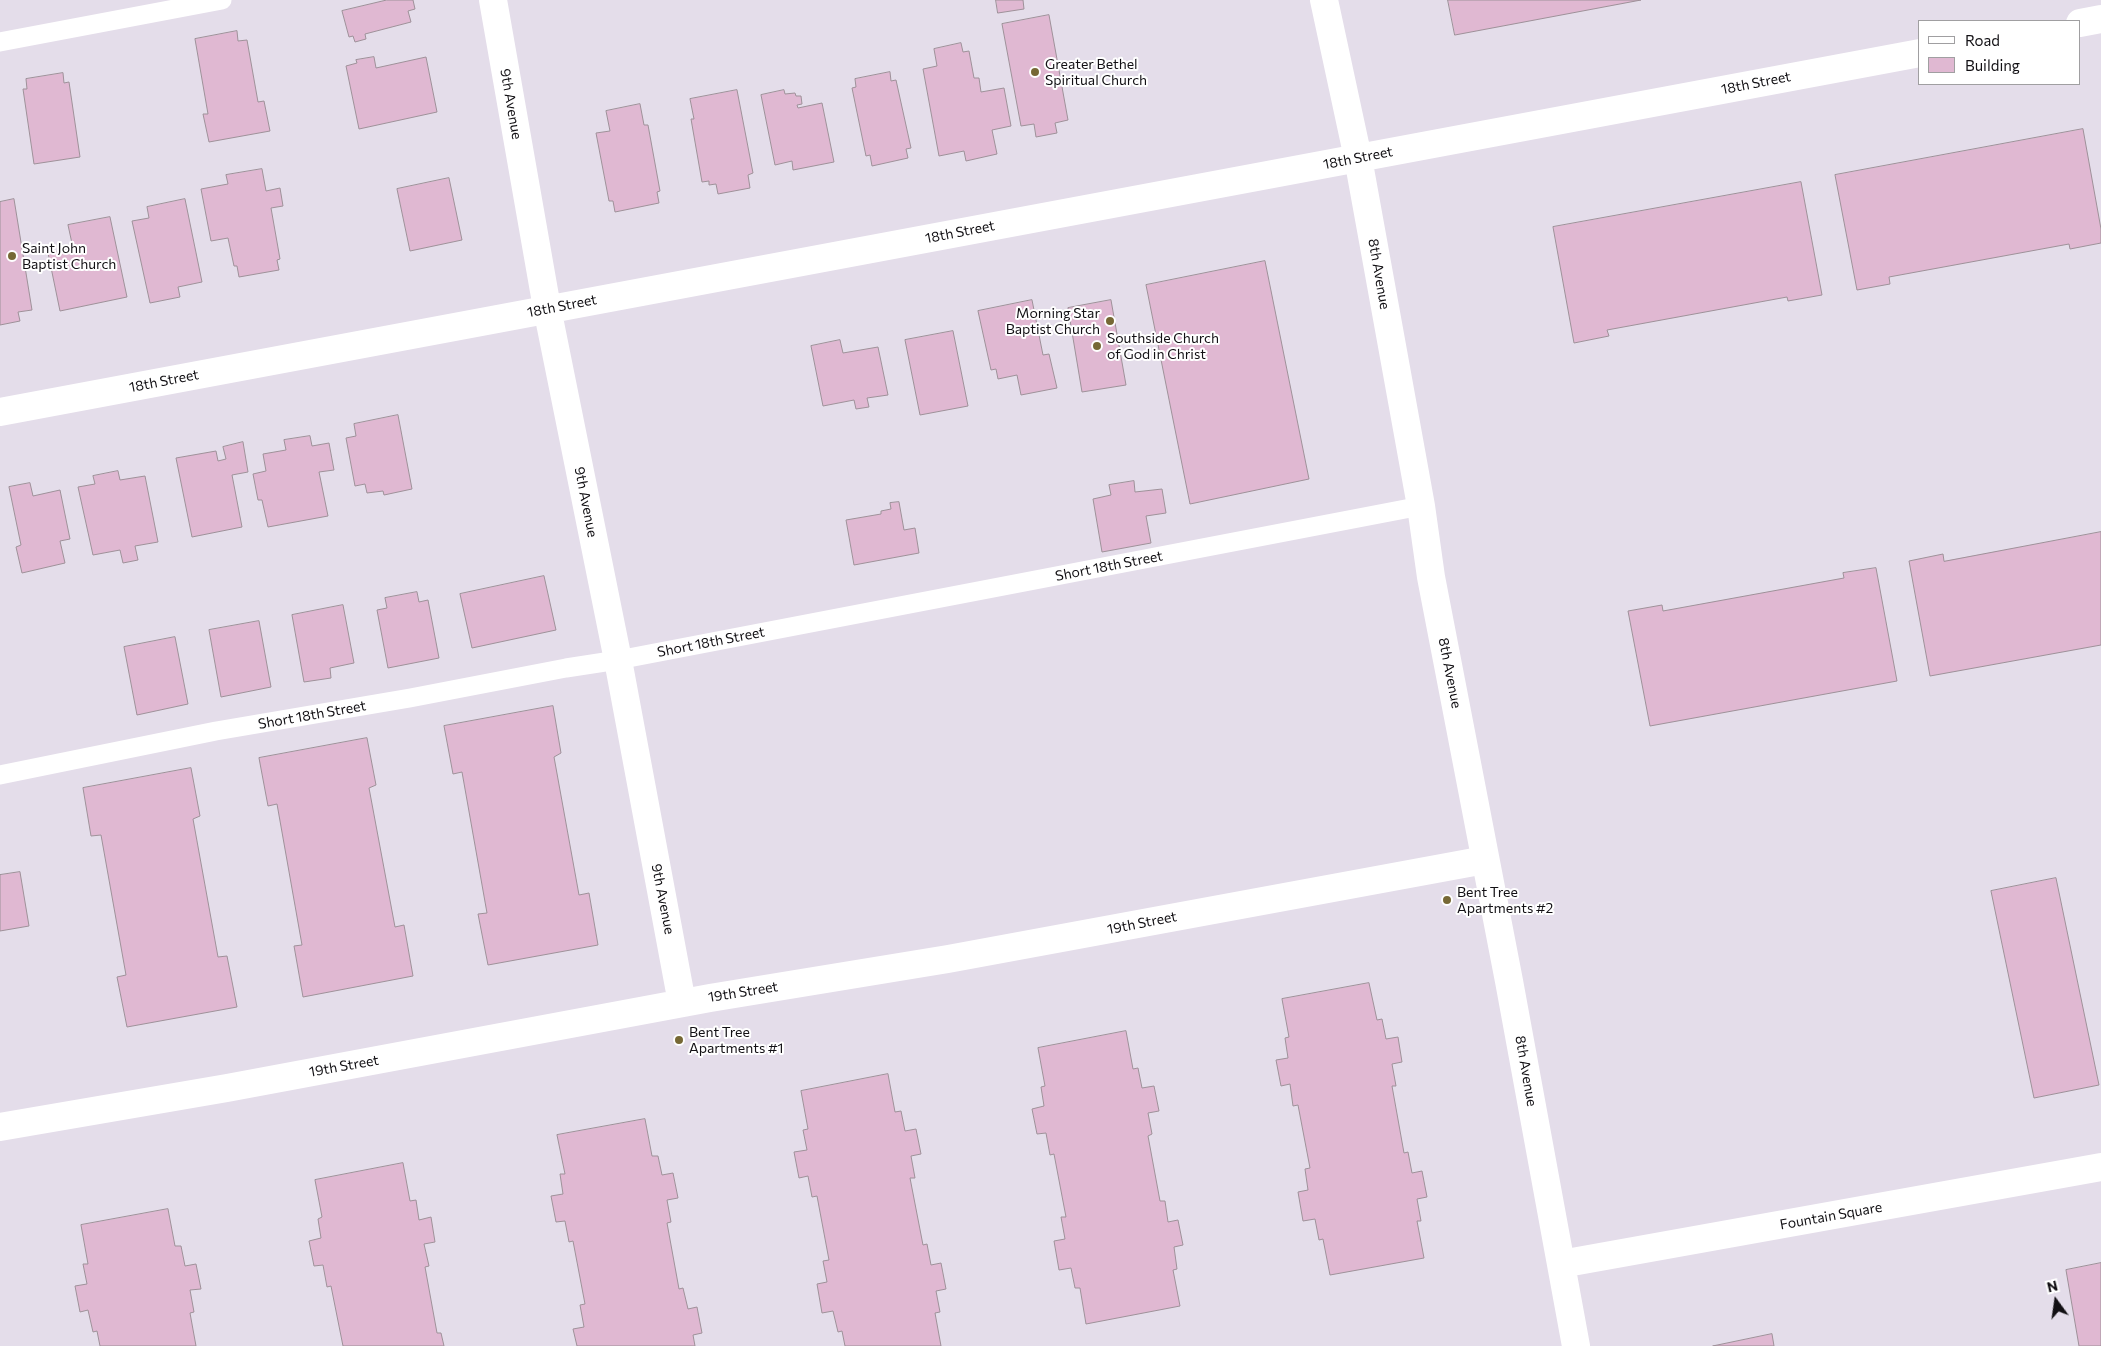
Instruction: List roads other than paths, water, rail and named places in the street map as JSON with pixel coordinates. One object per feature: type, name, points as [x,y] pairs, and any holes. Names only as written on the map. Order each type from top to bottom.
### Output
[{"type":"street","name":"9th Avenue","points":[[493,0],[547,308],[618,660],[682,1003]]},
{"type":"street","name":"8th Avenue","points":[[1324,0],[1358,158],[1421,506],[1431,577],[1576,1346]]},
{"type":"street","points":[[2099,0],[2101,14]]},
{"type":"street","points":[[2081,23],[2101,19]]},
{"type":"street","name":"18th Street","points":[[0,412],[547,308],[1918,53]]},
{"type":"street","name":"19th Street","points":[[0,1127],[227,1088],[682,1003],[948,959],[1485,860]]},
{"type":"street","name":"Fountain Square","points":[[1561,1264],[2101,1167]]},
{"type":"lane","points":[[0,42],[222,0]]},
{"type":"lane","name":"Short 18th Street","points":[[0,775],[216,731],[618,660],[1421,506]]},
{"type":"place","name":"Greater Bethel Spiritual Church","points":[[1035,72]]},
{"type":"place","name":"Saint John Baptist Church","points":[[12,256]]},
{"type":"place","name":"Morning Star Baptist Church","points":[[1110,321]]},
{"type":"place","name":"Southside Church of God in Christ","points":[[1097,346]]},
{"type":"place","name":"Bent Tree Apartments #2","points":[[1447,900]]},
{"type":"place","name":"Bent Tree Apartments #1","points":[[679,1040]]}]
